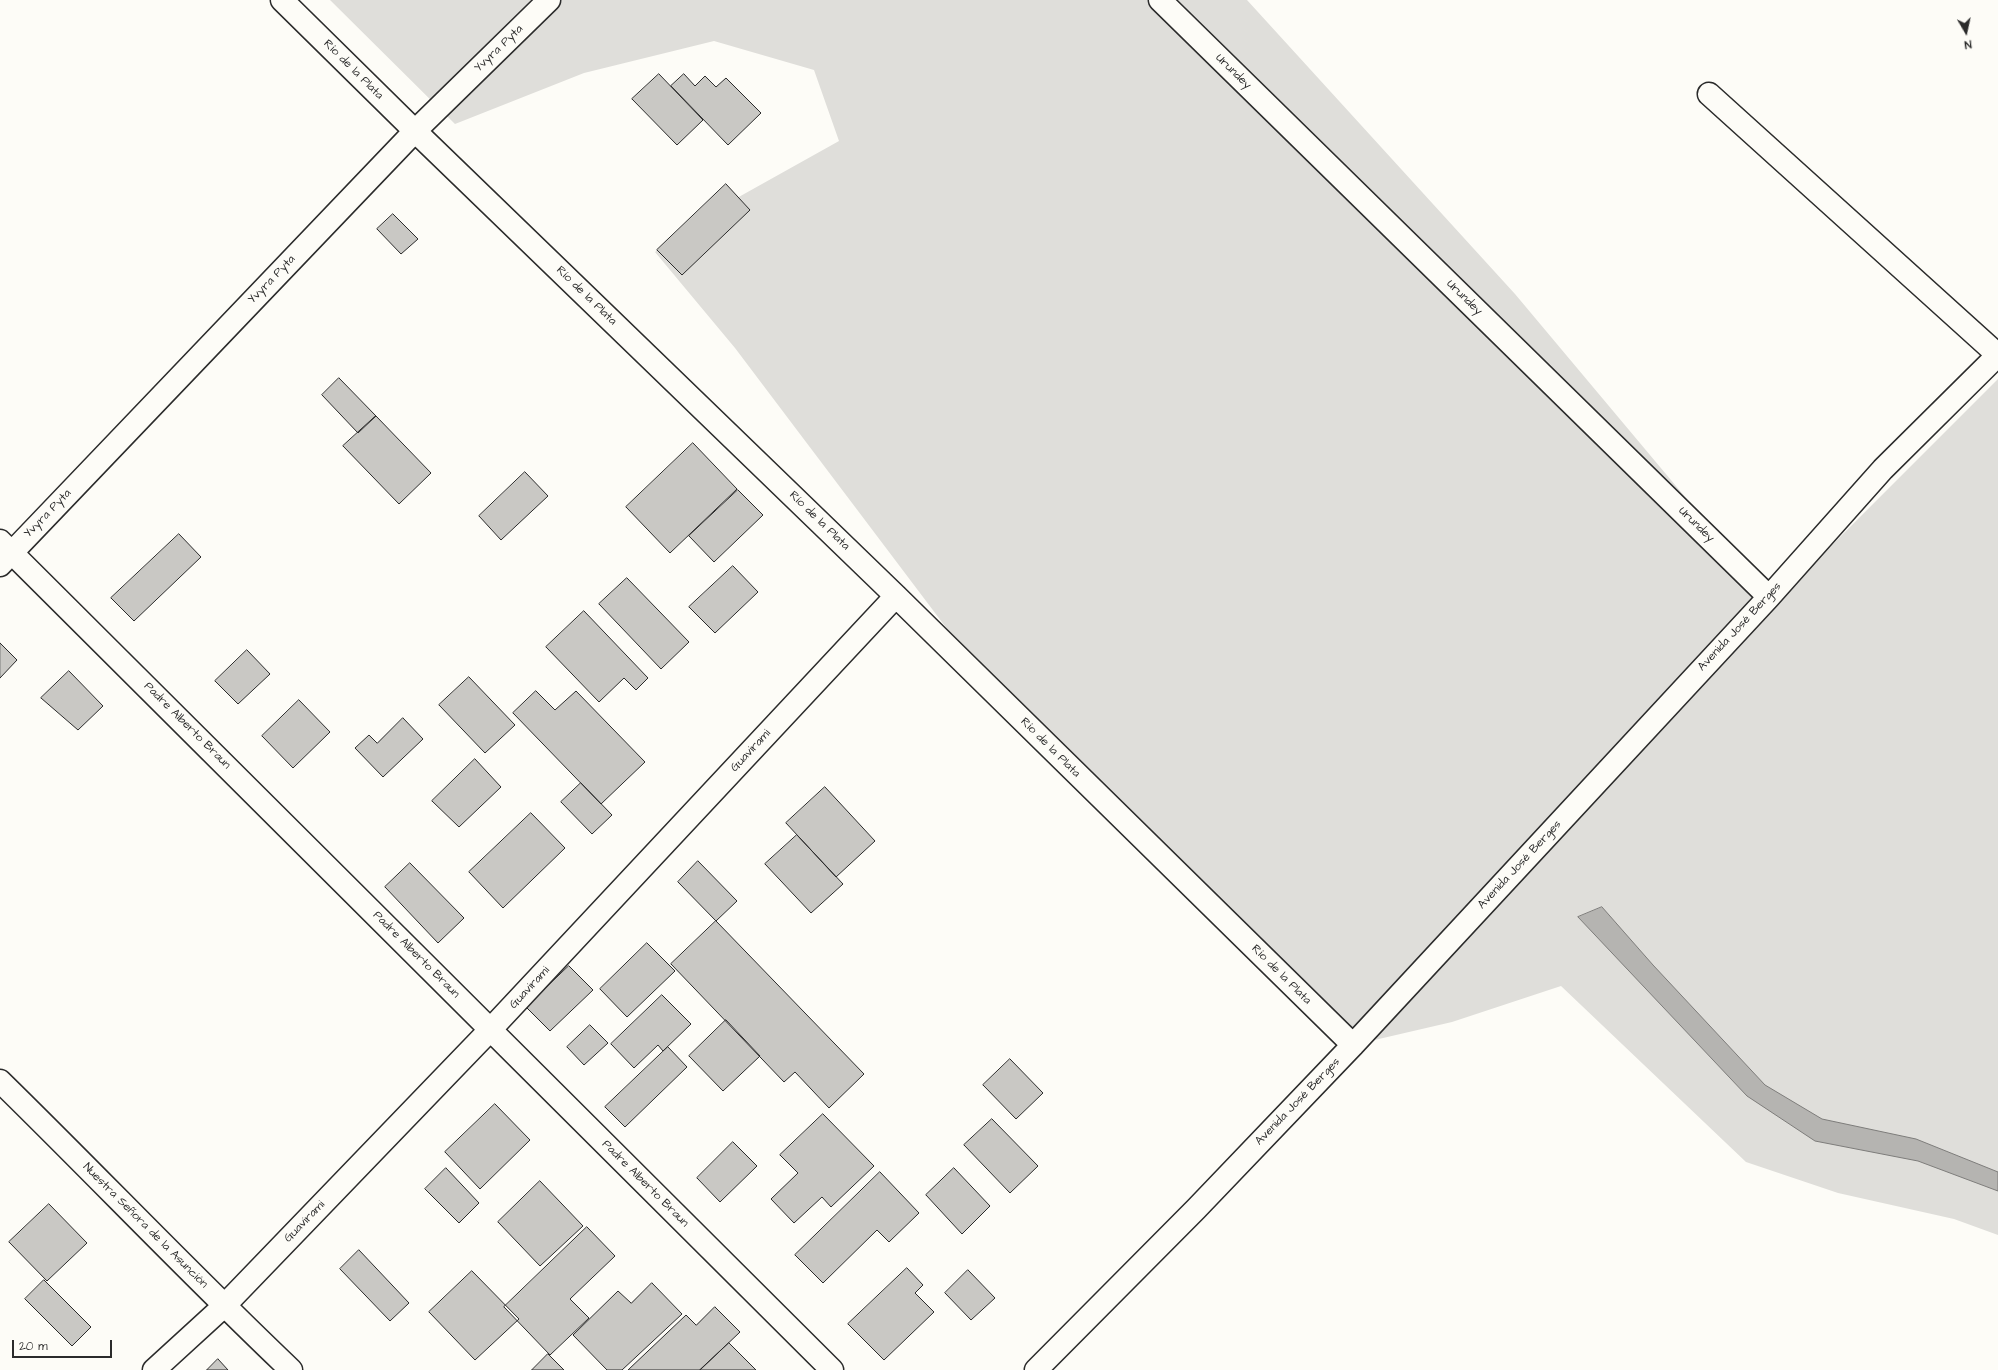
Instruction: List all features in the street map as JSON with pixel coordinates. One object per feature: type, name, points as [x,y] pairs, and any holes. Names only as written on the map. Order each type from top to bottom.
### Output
[{"type":"street","name":"Río de la Plata","points":[[282,0],[415,131],[896,596],[1353,1045]]},
{"type":"street","name":"Yvyra Pyta","points":[[4,552],[415,131],[549,0]]},
{"type":"street","name":"Urundey","points":[[1160,0],[1769,597]]},
{"type":"street","points":[[1709,94],[1998,355]]},
{"type":"street","name":"Avenida José Berges","points":[[1036,1370],[1196,1209],[1353,1045],[1769,597],[1883,470],[1998,355]]},
{"type":"street","name":"Padre Alberto Braun","points":[[4,552],[490,1030],[832,1370]]},
{"type":"street","name":"Guavirami","points":[[154,1370],[224,1306],[490,1030],[896,596]]},
{"type":"street","name":"Nuestra Señora de la Asunción","points":[[0,1081],[224,1306],[291,1370]]},
{"type":"shaded area","points":[[330,0],[1247,0],[1515,294],[1769,597],[1780,597],[1998,379],[1998,1235],[1954,1219],[1838,1193],[1746,1162],[1561,986],[1452,1022],[1353,1045],[997,695],[735,348],[655,252],[685,227],[839,141],[814,70],[714,41],[584,73],[455,124]]},
{"type":"shaded area","points":[[1602,907],[1653,965],[1765,1085],[1822,1119],[1916,1139],[1998,1172],[1998,1191],[1918,1161],[1815,1141],[1747,1096],[1578,917]]},
{"type":"building","points":[[659,74],[703,120],[677,145],[632,99]]},
{"type":"building","points":[[684,74],[695,86],[705,76],[716,87],[726,78],[761,113],[728,145],[671,86]]},
{"type":"building","points":[[726,184],[750,210],[682,275],[657,250]]},
{"type":"building","points":[[393,214],[418,239],[401,254],[377,229]]},
{"type":"building","points":[[339,378],[376,416],[358,433],[322,395]]},
{"type":"building","points":[[376,416],[431,473],[399,504],[343,446]]},
{"type":"building","points":[[693,443],[737,489],[670,553],[626,507]]},
{"type":"building","points":[[525,472],[548,496],[501,540],[479,516]]},
{"type":"building","points":[[738,490],[763,515],[714,562],[689,536]]},
{"type":"building","points":[[179,534],[201,557],[134,621],[111,598]]},
{"type":"building","points":[[733,566],[758,592],[715,633],[689,607]]},
{"type":"building","points":[[627,578],[689,642],[661,669],[599,604]]},
{"type":"building","points":[[584,611],[648,678],[636,690],[624,678],[599,702],[546,647]]},
{"type":"building","points":[[0,643],[17,660],[0,678]]},
{"type":"building","points":[[247,650],[270,674],[238,704],[215,681]]},
{"type":"building","points":[[69,671],[103,706],[78,730],[41,698]]},
{"type":"building","points":[[469,677],[515,725],[485,753],[439,705]]},
{"type":"building","points":[[536,691],[555,710],[576,691],[645,762],[601,804],[513,713]]},
{"type":"building","points":[[299,700],[330,732],[293,768],[262,736]]},
{"type":"building","points":[[403,718],[423,739],[383,777],[355,748],[369,735],[377,743]]},
{"type":"building","points":[[475,759],[501,787],[459,827],[432,801]]},
{"type":"building","points":[[581,783],[612,815],[592,834],[561,802]]},
{"type":"building","points":[[825,787],[875,841],[836,877],[786,823]]},
{"type":"building","points":[[531,813],[565,848],[503,908],[469,872]]},
{"type":"building","points":[[797,835],[843,884],[811,913],[765,864]]},
{"type":"building","points":[[698,861],[737,901],[716,921],[678,882]]},
{"type":"building","points":[[410,863],[464,918],[438,943],[385,887]]},
{"type":"building","points":[[716,921],[864,1074],[829,1108],[795,1072],[784,1082],[671,964]]},
{"type":"building","points":[[647,943],[675,971],[627,1017],[600,989]]},
{"type":"building","points":[[569,966],[593,990],[550,1031],[526,1007]]},
{"type":"building","points":[[662,995],[691,1024],[663,1051],[658,1045],[634,1068],[611,1044]]},
{"type":"building","points":[[726,1020],[760,1056],[723,1091],[689,1056]]},
{"type":"building","points":[[590,1025],[608,1043],[584,1065],[567,1047]]},
{"type":"building","points":[[668,1047],[687,1067],[625,1127],[605,1107]]},
{"type":"building","points":[[1010,1059],[1043,1093],[1016,1119],[983,1085]]},
{"type":"building","points":[[495,1104],[530,1140],[480,1189],[445,1152]]},
{"type":"building","points":[[823,1114],[874,1166],[831,1207],[822,1197],[794,1223],[771,1199],[798,1173],[780,1155]]},
{"type":"building","points":[[992,1119],[1038,1166],[1010,1193],[964,1145]]},
{"type":"building","points":[[733,1142],[757,1166],[720,1202],[697,1178]]},
{"type":"building","points":[[446,1168],[479,1203],[459,1223],[425,1189]]},
{"type":"building","points":[[954,1168],[990,1206],[962,1234],[926,1195]]},
{"type":"building","points":[[880,1172],[919,1213],[889,1242],[877,1230],[823,1283],[795,1255]]},
{"type":"building","points":[[540,1181],[583,1226],[540,1266],[498,1222]]},
{"type":"building","points":[[49,1204],[87,1243],[47,1281],[9,1242]]},
{"type":"building","points":[[587,1227],[615,1256],[570,1299],[589,1318],[550,1355],[504,1307]]},
{"type":"building","points":[[359,1250],[409,1303],[390,1321],[340,1269]]},
{"type":"building","points":[[907,1268],[923,1285],[915,1293],[934,1312],[884,1360],[848,1324]]},
{"type":"building","points":[[968,1270],[995,1298],[971,1320],[945,1293]]},
{"type":"building","points":[[472,1271],[519,1319],[475,1360],[429,1312]]},
{"type":"building","points":[[44,1280],[91,1327],[72,1346],[25,1299]]},
{"type":"building","points":[[652,1283],[682,1314],[622,1370],[607,1370],[573,1335],[618,1291],[631,1303]]},
{"type":"building","points":[[715,1307],[740,1332],[700,1370],[628,1370],[686,1315],[696,1325]]},
{"type":"building","points":[[729,1343],[756,1370],[700,1370]]},
{"type":"building","points":[[548,1354],[564,1370],[532,1370]]},
{"type":"building","points":[[218,1359],[228,1370],[207,1370]]}]
